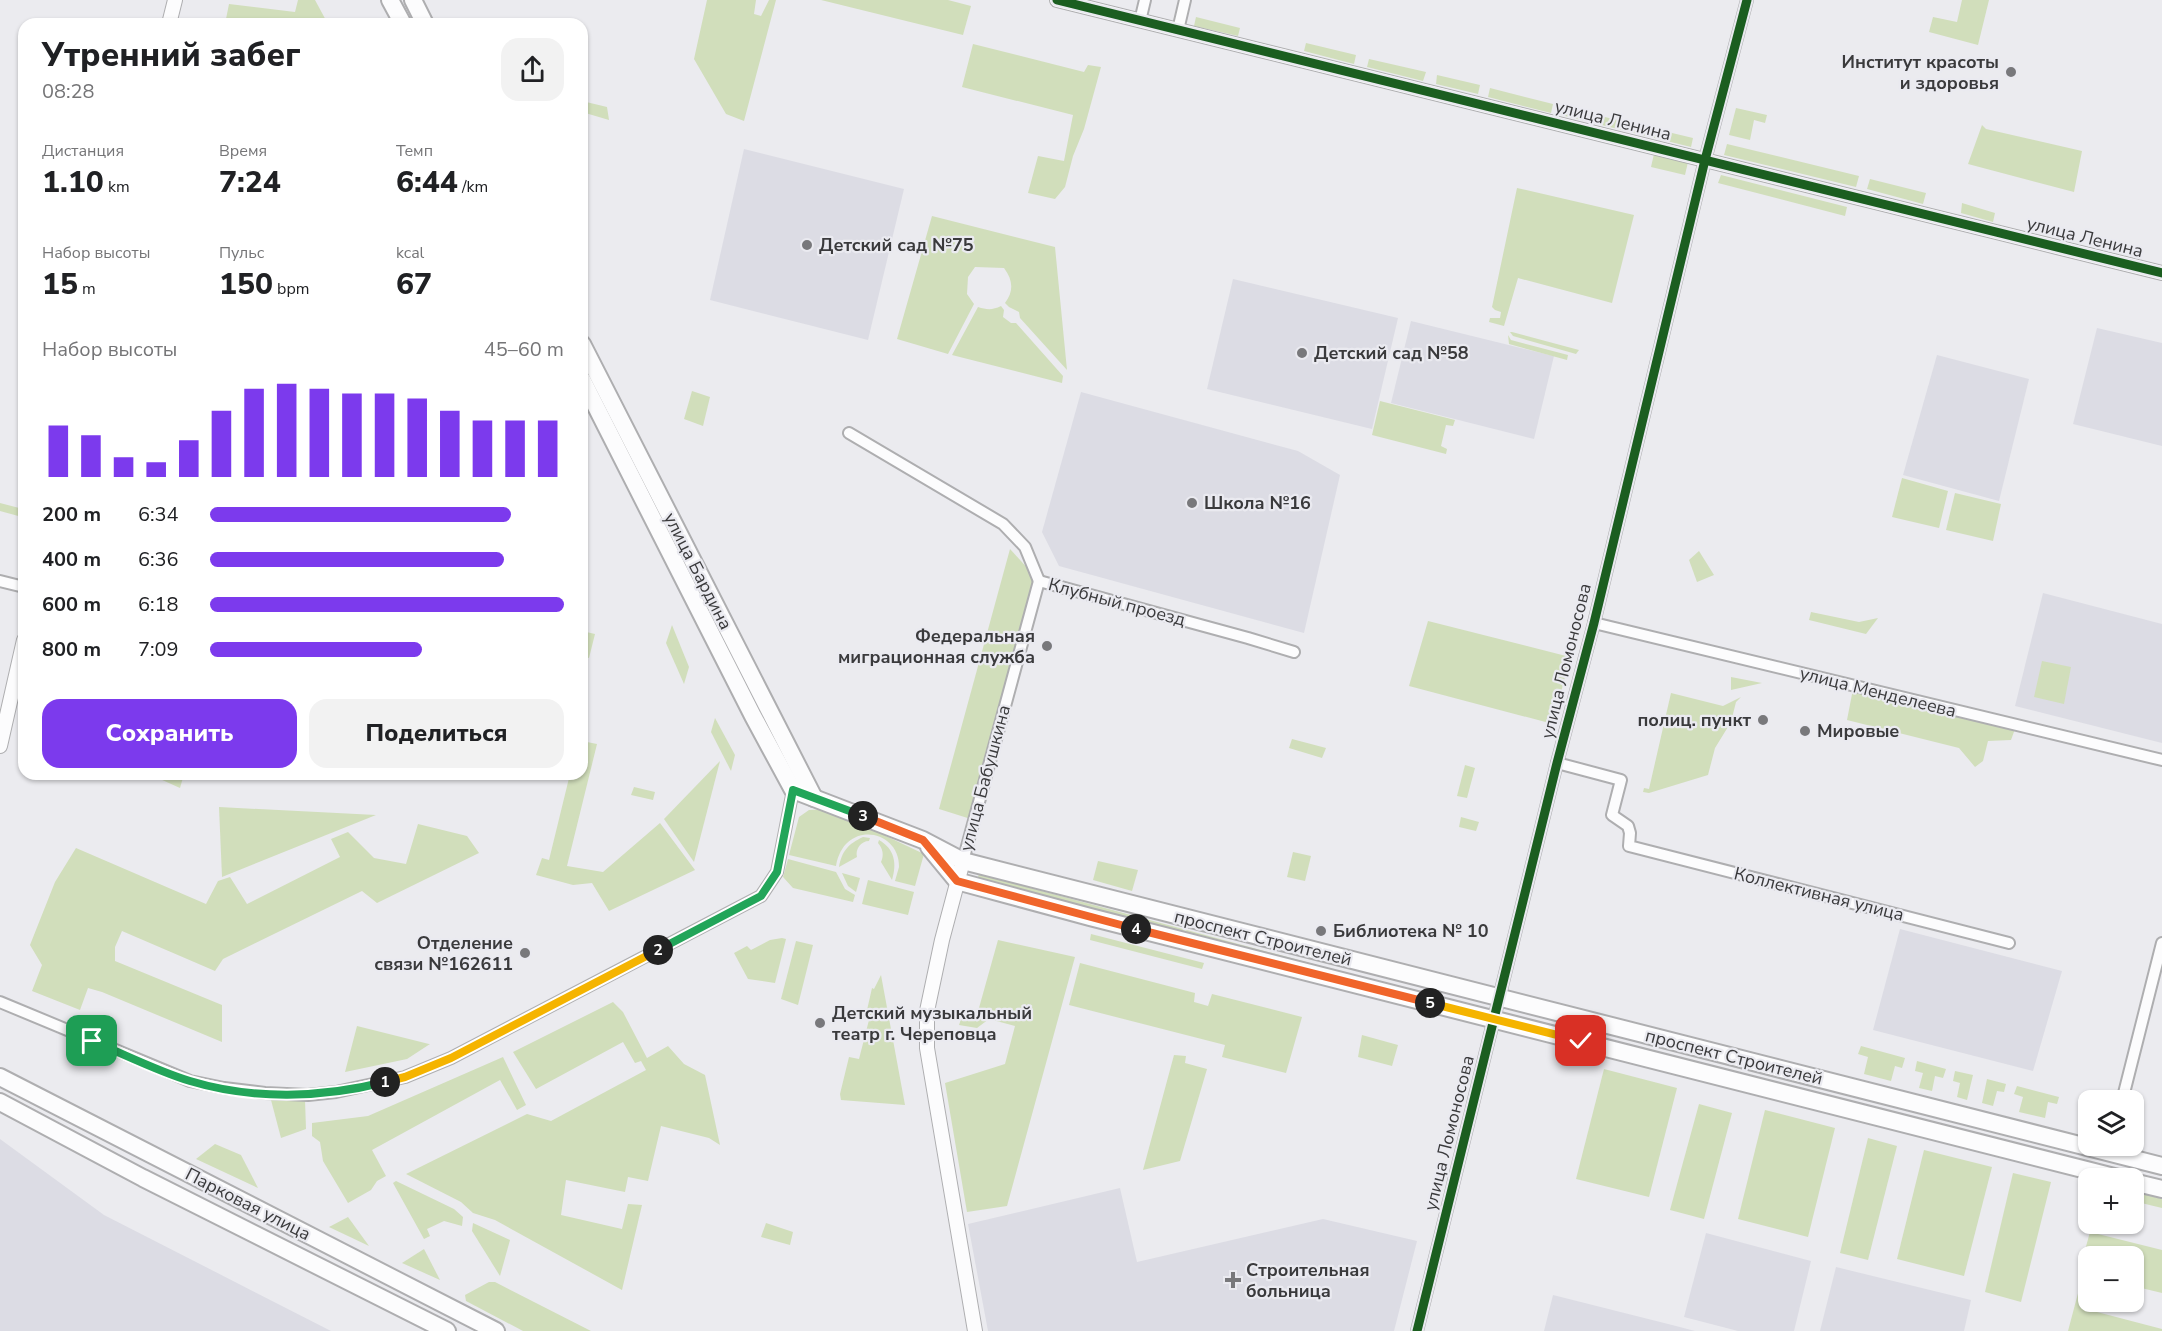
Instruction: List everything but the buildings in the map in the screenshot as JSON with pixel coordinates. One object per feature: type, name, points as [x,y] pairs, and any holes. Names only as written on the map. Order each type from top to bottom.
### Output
[{"type":"main road","points":[[390,0],[400,18]]},
{"type":"main road","points":[[413,0],[422,18]]},
{"type":"main road","name":"улица Бардина","points":[[588,356],[814,798]]},
{"type":"main road","name":"улица Бардина","points":[[588,391],[793,790]]},
{"type":"main road","name":"проспект Строителей","points":[[793,790],[923,840],[963,861],[2078,1141]]},
{"type":"main road","points":[[923,840],[957,881]]},
{"type":"main road","name":"проспект Строителей","points":[[957,881],[1090,917],[2080,1168]]},
{"type":"main road","name":"Парковая улица","points":[[0,1077],[496,1331]]},
{"type":"main road","name":"Парковая улица","points":[[0,1102],[143,1178],[447,1331]]},
{"type":"main road","name":"проспект Строителей","points":[[2131,1156],[2162,1166]]},
{"type":"main road","points":[[2144,1185],[2162,1189]]},
{"type":"street","points":[[170,18],[175,0]]},
{"type":"street","name":"улица Ленина","points":[[1057,0],[2162,273]]},
{"type":"street","points":[[1140,21],[1145,0]]},
{"type":"street","points":[[1178,30],[1185,0]]},
{"type":"street","name":"улица Ломоносова","points":[[1418,1331],[1557,763],[1594,623],[1705,160],[1747,0]]},
{"type":"street","name":"Клубный проезд","points":[[849,433],[1003,524],[1025,547],[1039,581],[1294,652]]},
{"type":"street","points":[[0,581],[18,586]]},
{"type":"street","name":"улица Бабушкина","points":[[975,1331],[927,1048],[927,1011],[957,881],[1039,581]]},
{"type":"street","name":"улица Менделеева","points":[[1594,623],[2162,760]]},
{"type":"street","points":[[0,746],[18,666]]},
{"type":"street","name":"Коллективная улица","points":[[1557,763],[1621,780],[1612,815],[1628,826],[1629,846],[2009,943]]},
{"type":"street","points":[[0,1002],[190,1081],[224,1088],[308,1095],[336,1092],[405,1077],[451,1058],[761,896],[777,872],[793,790]]},
{"type":"street","points":[[2125,1090],[2162,943]]},
{"type":"shaded area","name":"Детский сад №75","points":[[744,149],[904,189],[868,340],[710,300]]},
{"type":"shaded area","name":"Детский сад №58","points":[[1233,279],[1398,318],[1372,429],[1207,389]]},
{"type":"shaded area","points":[[1411,321],[1554,356],[1534,439],[1391,403]]},
{"type":"shaded area","points":[[2097,328],[2162,343],[2162,446],[2073,424]]},
{"type":"shaded area","points":[[1937,355],[2029,379],[1999,501],[1903,475]]},
{"type":"shaded area","name":"Школа №16","points":[[1081,392],[1298,451],[1340,475],[1304,633],[1059,566],[1042,532]]},
{"type":"shaded area","points":[[2043,593],[2162,624],[2162,743],[2015,706]]},
{"type":"shaded area","points":[[1900,929],[2062,971],[2033,1071],[1873,1030]]},
{"type":"shaded area","points":[[0,1139],[104,1215],[331,1331],[0,1331]]},
{"type":"shaded area","name":"Строительная больница","points":[[1120,1188],[1137,1262],[1323,1219],[1417,1241],[1394,1331],[988,1331],[968,1224]]},
{"type":"shaded area","points":[[1706,1233],[1811,1261],[1794,1331],[1738,1331],[1684,1317]]},
{"type":"shaded area","points":[[1836,1267],[1971,1300],[1964,1331],[1820,1331]]},
{"type":"shaded area","points":[[1553,1295],[1676,1326],[1695,1331],[1544,1331]]},
{"type":"green space","points":[[298,0],[315,0],[325,18],[226,18],[229,4],[295,12]]},
{"type":"green space","points":[[707,0],[756,0],[754,14],[761,16],[769,0],[776,0],[744,121],[726,114],[694,59]]},
{"type":"green space","points":[[821,0],[948,0],[971,6],[963,35]]},
{"type":"green space","points":[[1962,0],[1989,0],[1978,45],[1929,32],[1933,17],[1957,22]]},
{"type":"green space","points":[[1196,17],[1240,28],[1238,36],[1194,26]]},
{"type":"green space","points":[[1306,43],[1356,55],[1354,64],[1304,51]]},
{"type":"green space","points":[[973,44],[1084,72],[1088,65],[1101,67],[1065,187],[1055,199],[1028,193],[1038,156],[1064,161],[1073,115],[962,87]]},
{"type":"green space","points":[[1369,59],[1426,72],[1423,81],[1367,67]]},
{"type":"green space","points":[[1437,75],[1480,85],[1478,94],[1436,84]]},
{"type":"green space","points":[[1490,88],[1553,104],[1551,113],[1488,97]]},
{"type":"green space","points":[[588,102],[607,107],[609,120],[588,114]]},
{"type":"green space","points":[[1563,107],[1693,138],[1691,147],[1561,115]]},
{"type":"green space","points":[[1736,108],[1767,115],[1765,123],[1754,120],[1750,140],[1729,135]]},
{"type":"green space","points":[[1982,125],[1986,129],[2082,151],[2074,192],[1968,164]]},
{"type":"green space","points":[[1727,144],[1859,176],[1856,187],[1724,155]]},
{"type":"green space","points":[[1654,154],[1688,162],[1685,175],[1651,167]]},
{"type":"green space","points":[[1721,175],[1847,207],[1845,216],[1718,183]]},
{"type":"green space","points":[[1870,179],[1926,193],[1923,204],[1867,189]]},
{"type":"green space","points":[[1517,188],[1634,215],[1612,303],[1518,278],[1504,326],[1489,322],[1490,318],[1500,318],[1501,312],[1492,307]]},
{"type":"green space","points":[[1962,203],[1995,213],[1993,222],[1961,213]]},
{"type":"green space","points":[[932,216],[1055,247],[1067,370],[1020,318],[1019,312],[1005,303],[1011,286],[1004,268],[975,267],[968,277],[967,294],[974,304],[948,354],[897,339]]},
{"type":"green space","points":[[1001,306],[1004,310],[1003,317],[1011,323],[1016,323],[1063,376],[1062,383],[952,355],[978,307],[990,309]]},
{"type":"green space","points":[[1510,332],[1579,350],[1576,354],[1513,336]]},
{"type":"green space","points":[[1508,335],[1511,340],[1568,355],[1567,360],[1509,344]]},
{"type":"green space","points":[[692,391],[710,397],[703,426],[684,419]]},
{"type":"green space","points":[[1380,401],[1455,420],[1453,426],[1446,425],[1441,446],[1447,449],[1446,454],[1372,435]]},
{"type":"green space","points":[[1902,478],[1948,491],[1939,528],[1892,517]]},
{"type":"green space","points":[[1955,493],[2001,504],[1993,541],[1946,530]]},
{"type":"green space","points":[[0,503],[18,508],[18,516],[0,511]]},
{"type":"green space","points":[[1010,549],[1039,581],[974,820],[939,809]]},
{"type":"green space","points":[[1699,551],[1714,575],[1697,582],[1689,560]]},
{"type":"green space","points":[[1811,612],[1859,622],[1878,618],[1866,634],[1809,620]]},
{"type":"green space","points":[[1428,621],[1570,657],[1553,724],[1409,686]]},
{"type":"green space","points":[[672,625],[689,667],[684,684],[666,643]]},
{"type":"green space","points":[[588,632],[595,634],[588,658]]},
{"type":"green space","points":[[2042,661],[2071,667],[2064,704],[2034,697]]},
{"type":"green space","points":[[1731,677],[1762,683],[1731,690]]},
{"type":"green space","points":[[1853,689],[2015,729],[2011,740],[1988,741],[1983,761],[1975,767],[1959,748],[1847,720]]},
{"type":"green space","points":[[1671,693],[1723,706],[1741,697],[1736,702],[1731,722],[1715,748],[1708,775],[1649,793],[1643,792],[1644,788],[1649,789]]},
{"type":"green space","points":[[715,718],[735,755],[731,771],[711,732]]},
{"type":"green space","points":[[1292,739],[1326,748],[1322,758],[1289,748]]},
{"type":"green space","points":[[588,742],[597,744],[567,866],[603,872],[660,823],[695,870],[609,911],[592,883],[573,885],[536,875],[542,858],[549,860],[569,780],[588,780]]},
{"type":"green space","points":[[720,761],[694,862],[664,819]]},
{"type":"green space","points":[[1465,765],[1475,768],[1467,798],[1457,796]]},
{"type":"green space","points":[[162,780],[182,780],[180,788]]},
{"type":"green space","points":[[634,787],[655,792],[653,800],[631,795]]},
{"type":"green space","points":[[219,807],[376,815],[222,877]]},
{"type":"green space","points":[[829,809],[924,854],[915,886],[895,881],[899,867],[897,854],[891,844],[871,835],[860,836],[849,841],[841,851],[836,866],[789,855],[799,817],[809,810]]},
{"type":"green space","points":[[1461,817],[1479,822],[1476,831],[1459,827]]},
{"type":"green space","points":[[418,824],[467,836],[479,853],[377,903],[362,891],[223,959],[215,971],[122,931],[115,947],[115,961],[222,1005],[222,1042],[88,988],[80,1010],[32,991],[42,965],[30,945],[55,882],[76,848],[206,904],[218,881],[230,877],[247,904],[340,857],[331,839],[348,832],[374,858],[406,864]]},
{"type":"green space","points":[[863,837],[870,838],[869,841],[859,846],[857,857],[839,867],[846,849]]},
{"type":"green space","points":[[879,840],[888,848],[893,857],[892,880],[881,862],[882,852]]},
{"type":"green space","points":[[1293,852],[1311,856],[1305,881],[1287,877]]},
{"type":"green space","points":[[788,859],[836,872],[845,889],[855,895],[853,902],[793,888],[783,877]]},
{"type":"green space","points":[[1098,861],[1138,870],[1132,891],[1093,880]]},
{"type":"green space","points":[[842,873],[860,878],[856,892],[848,886]]},
{"type":"green space","points":[[979,874],[1484,1010],[976,883]]},
{"type":"green space","points":[[868,880],[914,892],[908,915],[862,904]]},
{"type":"green space","points":[[1091,934],[1204,963],[1202,969],[1090,940]]},
{"type":"green space","points":[[786,939],[775,983],[748,979],[734,953],[747,946],[751,950],[770,940]]},
{"type":"green space","points":[[998,940],[1075,957],[1007,1206],[967,1212],[945,1083],[1005,1064],[1015,1026],[989,1019],[977,1028],[959,1025],[963,1013],[977,1015]]},
{"type":"green space","points":[[796,941],[813,945],[798,1005],[781,999]]},
{"type":"green space","points":[[1080,963],[1195,993],[1194,1002],[1208,1006],[1212,994],[1302,1017],[1286,1073],[1222,1057],[1225,1045],[1069,1005]]},
{"type":"green space","points":[[881,975],[905,1105],[841,1100],[840,1094],[849,1057],[859,1059],[869,1020],[865,1019],[872,988],[874,989]]},
{"type":"green space","points":[[613,1002],[623,1012],[647,1058],[668,1046],[684,1064],[705,1075],[720,1145],[709,1138],[661,1126],[648,1181],[628,1177],[625,1192],[566,1180],[561,1215],[622,1229],[628,1204],[642,1205],[622,1290],[495,1220],[473,1213],[461,1202],[406,1174],[527,1114],[551,1121],[646,1070],[641,1061],[635,1063],[623,1042],[536,1089],[513,1052]]},
{"type":"green space","points":[[357,1026],[430,1044],[407,1059],[345,1072]]},
{"type":"green space","points":[[1362,1035],[1398,1045],[1392,1066],[1358,1057]]},
{"type":"green space","points":[[1861,1046],[1905,1058],[1902,1068],[1895,1066],[1891,1081],[1864,1074],[1868,1057],[1858,1054]]},
{"type":"green space","points":[[1174,1055],[1186,1056],[1185,1063],[1207,1069],[1180,1161],[1143,1170]]},
{"type":"green space","points":[[503,1057],[526,1105],[517,1110],[500,1080],[372,1150],[386,1176],[377,1181],[371,1190],[348,1203],[323,1161],[320,1142],[312,1136],[312,1123],[368,1116]]},
{"type":"green space","points":[[1917,1061],[1946,1069],[1943,1078],[1935,1076],[1932,1091],[1919,1088],[1923,1073],[1915,1071]]},
{"type":"green space","points":[[1604,1069],[1677,1088],[1649,1197],[1576,1179]]},
{"type":"green space","points":[[1955,1071],[1973,1075],[1967,1100],[1957,1097],[1960,1083],[1953,1081]]},
{"type":"green space","points":[[1987,1079],[2006,1084],[2004,1092],[1997,1091],[1993,1106],[1982,1103]]},
{"type":"green space","points":[[2017,1086],[2059,1097],[2057,1104],[2048,1102],[2045,1118],[2019,1112],[2023,1097],[2014,1094]]},
{"type":"green space","points":[[271,1100],[305,1100],[306,1129],[281,1138]]},
{"type":"green space","points":[[1699,1104],[1732,1113],[1704,1219],[1670,1210]]},
{"type":"green space","points":[[1765,1110],[1835,1128],[1808,1237],[1738,1219]]},
{"type":"green space","points":[[1868,1138],[1897,1146],[1868,1260],[1840,1253]]},
{"type":"green space","points":[[215,1144],[241,1155],[258,1188],[196,1159]]},
{"type":"green space","points":[[1924,1150],[1992,1167],[1964,1276],[1897,1259]]},
{"type":"green space","points":[[2013,1173],[2051,1182],[2021,1302],[1985,1292]]},
{"type":"green space","points":[[396,1181],[454,1209],[463,1217],[462,1226],[444,1221],[427,1229],[430,1236],[424,1239],[393,1183]]},
{"type":"green space","points":[[2144,1194],[2162,1199],[2162,1208],[2144,1204]]},
{"type":"green space","points":[[348,1217],[369,1246],[329,1227]]},
{"type":"green space","points":[[473,1223],[510,1240],[500,1276],[472,1231]]},
{"type":"green space","points":[[766,1223],[793,1232],[790,1245],[761,1237]]},
{"type":"green space","points":[[2089,1234],[2098,1234],[2162,1250],[2162,1293],[2144,1289],[2144,1246],[2086,1246]]},
{"type":"green space","points":[[424,1249],[440,1280],[402,1263]]},
{"type":"green space","points":[[489,1282],[495,1282],[591,1331],[523,1331],[466,1301],[465,1295]]},
{"type":"green space","points":[[2078,1293],[2078,1312],[2097,1312],[2162,1329],[2162,1331],[2068,1331]]},
{"type":"cycle path","points":[[1057,0],[2162,273]]},
{"type":"cycle path","points":[[1417,1331],[1557,763],[1594,623],[1705,160],[1747,0]]},
{"type":"place","name":"Институт красоты и здоровья","points":[[2011,72]]},
{"type":"place","name":"Детский сад №75","points":[[807,245]]},
{"type":"place","name":"Детский сад №58","points":[[1302,353]]},
{"type":"place","name":"Школа №16","points":[[1192,503]]},
{"type":"place","name":"Федеральная миграционная служба","points":[[1047,646]]},
{"type":"place","name":"полиц. пункт","points":[[1763,720]]},
{"type":"place","name":"Мировые","points":[[1805,731]]},
{"type":"place","name":"Библиотека № 10","points":[[1321,931]]},
{"type":"place","name":"Отделение связи №162611","points":[[525,953]]},
{"type":"place","name":"Детский музыкальный театр г. Череповца","points":[[820,1023]]},
{"type":"place","name":"Строительная больница","points":[[1233,1280]]},
{"type":"route","points":[[92,1041],[190,1081],[265,1093],[308,1095],[336,1092],[405,1077],[496,1036],[761,896],[777,872],[793,790],[923,840],[957,881],[1090,917],[1581,1041]]}]
